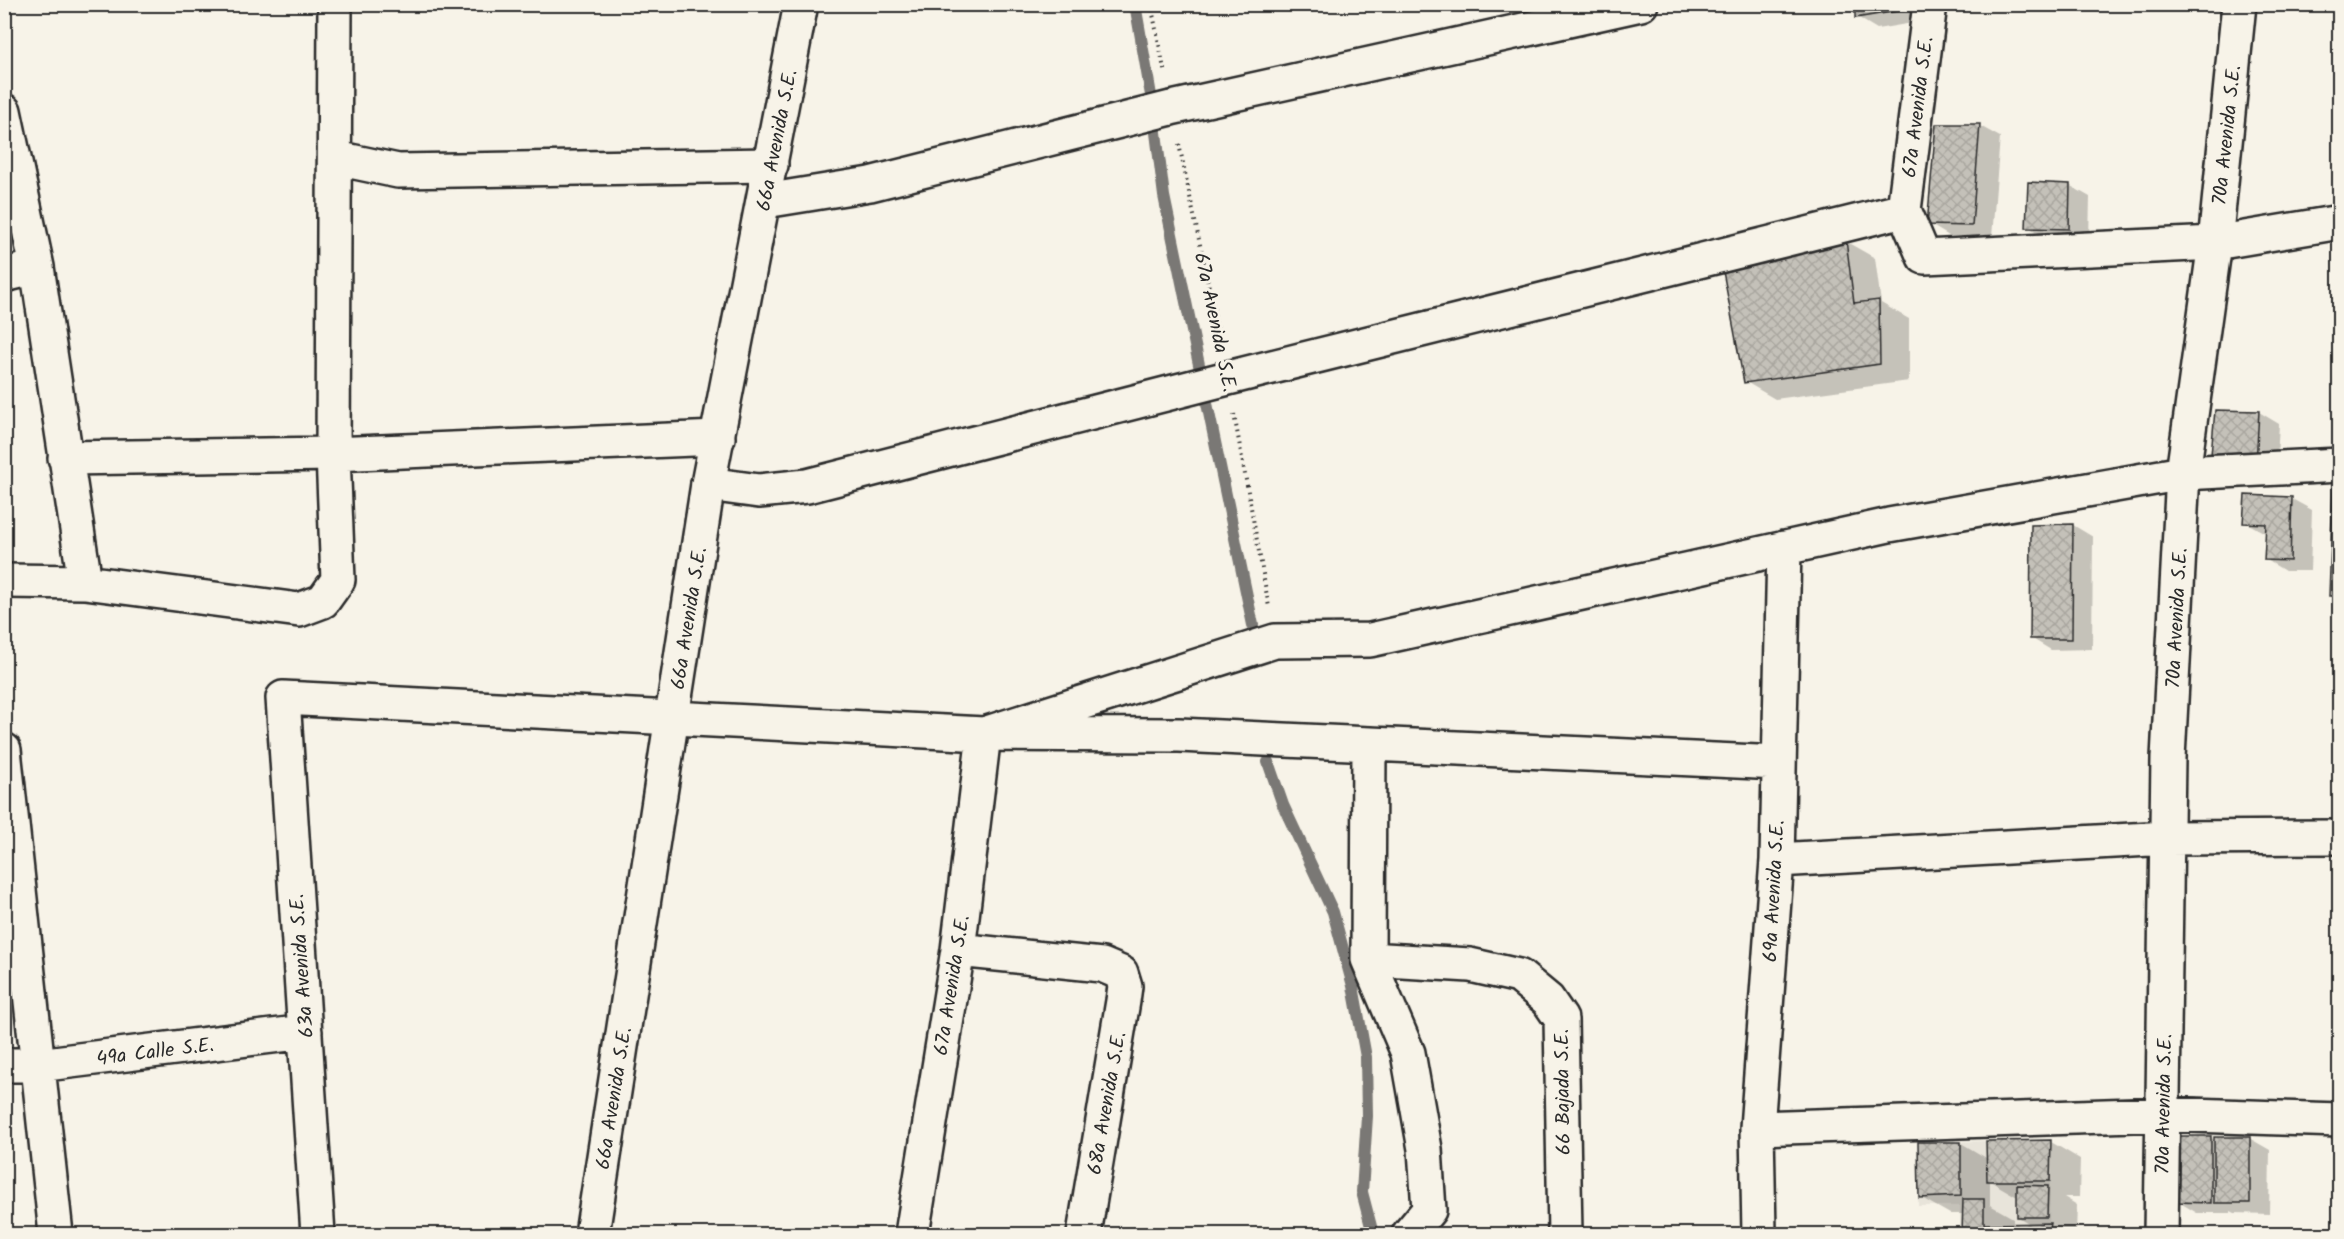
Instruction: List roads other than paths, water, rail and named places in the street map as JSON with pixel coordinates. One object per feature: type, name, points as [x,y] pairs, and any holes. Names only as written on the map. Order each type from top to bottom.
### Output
[{"type":"street","points":[[4,581],[85,582],[299,610],[323,601],[338,580],[333,454],[335,4]]},
{"type":"street","name":"66a Avenida S.E.","points":[[592,1234],[708,484],[765,201],[801,4]]},
{"type":"street","points":[[765,201],[870,184],[1172,108],[1641,4]]},
{"type":"street","name":"67a Avenida S.E.","points":[[1904,210],[1930,4]]},
{"type":"street","name":"70a Avenida S.E.","points":[[2162,1234],[2168,758],[2183,473],[2215,243],[2239,4]]},
{"type":"street","points":[[4,111],[36,267],[85,582]]},
{"type":"street","points":[[336,158],[398,171],[771,165]]},
{"type":"street","points":[[708,484],[759,490],[807,486],[1227,378],[1904,210],[1924,257],[2215,243],[2340,222]]},
{"type":"street","points":[[4,275],[36,267]]},
{"type":"street","points":[[65,458],[333,454],[718,438]]},
{"type":"street","points":[[984,734],[1275,641],[1370,640],[1889,525],[2183,473],[2340,465]]},
{"type":"street","name":"69a Avenida S.E.","points":[[1759,1234],[1757,1128],[1777,860],[1784,548]]},
{"type":"street","name":"63a Avenida S.E.","points":[[318,1234],[284,698],[673,717]]},
{"type":"street","points":[[673,717],[984,734],[1179,735],[1779,763]]},
{"type":"street","name":"67a Avenida S.E.","points":[[912,1234],[958,950],[984,734]]},
{"type":"street","points":[[1369,744],[1368,959],[1408,1053],[1425,1149],[1430,1210],[1409,1234]]},
{"type":"street","points":[[4,750],[56,1234]]},
{"type":"street","points":[[1777,860],[2168,838],[2340,837]]},
{"type":"street","name":"68a Avenida S.E.","points":[[958,950],[1102,965],[1121,973],[1125,986],[1123,1001],[1084,1234]]},
{"type":"street","name":"66 Bajada S.E.","points":[[1368,959],[1480,967],[1519,976],[1548,1000],[1561,1019],[1564,1234]]},
{"type":"street","name":"49a Calle S.E.","points":[[4,1065],[38,1065],[305,1032]]},
{"type":"street","points":[[1757,1128],[2163,1114],[2340,1120]]},
{"type":"waterway","points":[[1135,4],[1152,101],[1164,196],[1253,625]]},
{"type":"waterway","points":[[1268,762],[1283,805],[1333,912],[1353,986],[1366,1057],[1367,1116],[1362,1192],[1373,1234]]}]
